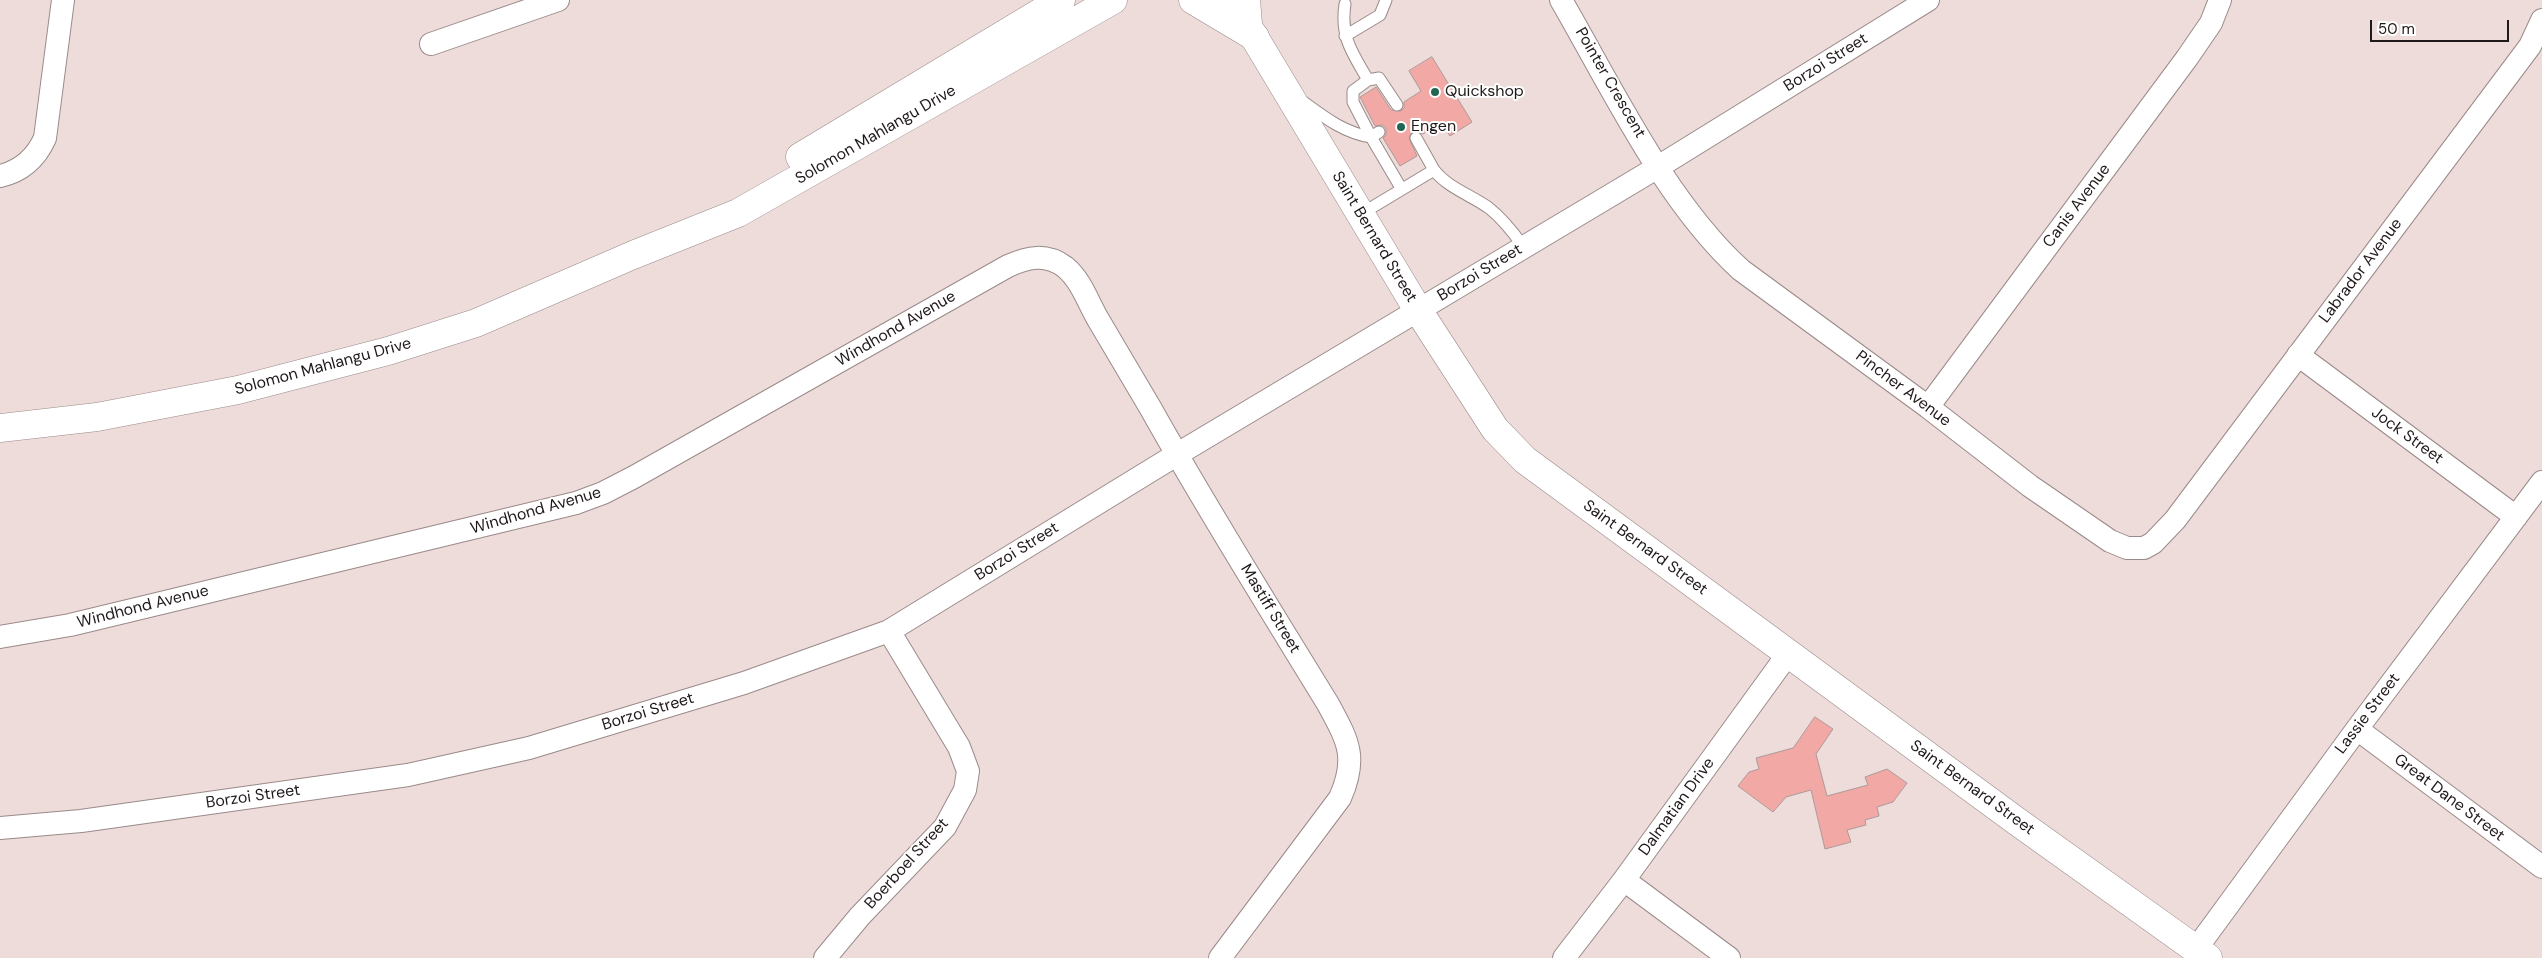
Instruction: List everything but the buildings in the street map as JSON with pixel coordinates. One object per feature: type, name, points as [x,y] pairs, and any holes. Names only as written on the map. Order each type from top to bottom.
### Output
[{"type":"main road","name":"Solomon Mahlangu Drive","points":[[632,255],[1061,0]]},
{"type":"main road","name":"Solomon Mahlangu Drive","points":[[0,428],[97,416],[238,390],[380,353],[476,324],[632,255],[738,213],[1103,6],[1124,0]]},
{"type":"main road","points":[[1193,0],[1250,20]]},
{"type":"main road","name":"Saint Bernard Street","points":[[1232,0],[1250,20],[1288,91],[1418,310],[1495,429],[1506,442],[1533,466],[1788,654],[2202,954]]},
{"type":"street","points":[[0,176],[21,168],[40,148],[45,138],[63,0]]},
{"type":"street","points":[[431,44],[558,0]]},
{"type":"street","name":"Pointer Crescent","points":[[1561,0],[1658,166]]},
{"type":"street","name":"Borzoi Street","points":[[0,828],[81,821],[408,775],[538,745],[744,683],[889,631],[1176,455],[1658,166],[1928,0]]},
{"type":"street","name":"Canis Avenue","points":[[1928,407],[2187,58],[2211,23],[2220,0]]},
{"type":"street","name":"Labrador Avenue","points":[[2175,520],[2530,46],[2542,20]]},
{"type":"street","name":"Pincher Avenue","points":[[1658,166],[1716,247],[1741,270],[1928,407],[2030,486],[2110,541],[2127,548],[2144,548],[2153,543],[2175,520]]},
{"type":"street","name":"Windhond Avenue","points":[[0,637],[70,625],[576,503],[603,493],[634,477],[1008,266],[1026,258],[1038,257],[1054,260]]},
{"type":"street","name":"Mastiff Street","points":[[1054,260],[1066,268],[1081,285],[1176,455],[1336,718],[1348,745],[1351,767],[1340,798],[1220,958]]},
{"type":"street","name":"Jock Street","points":[[2298,355],[2516,517]]},
{"type":"street","name":"Lassie Street","points":[[2202,954],[2357,728],[2542,482]]},
{"type":"street","name":"Boerboel Street","points":[[824,958],[860,916],[945,827],[965,790],[968,771],[960,747],[889,631]]},
{"type":"street","name":"Dalmatian Drive","points":[[1564,958],[1624,880],[1788,654]]},
{"type":"street","name":"Great Dane Street","points":[[2357,728],[2542,867]]},
{"type":"street","points":[[1624,880],[1729,958]]},
{"type":"lane","points":[[1345,36],[1380,16],[1386,0]]},
{"type":"lane","points":[[1345,4],[1342,22],[1345,36],[1368,80]]},
{"type":"lane","points":[[1397,105],[1382,80],[1374,77],[1357,86],[1352,97],[1356,111],[1375,135],[1401,188]]},
{"type":"lane","points":[[1288,91],[1338,126],[1352,133],[1375,135]]},
{"type":"lane","points":[[1416,138],[1434,170],[1446,182],[1489,208],[1501,219],[1523,246]]},
{"type":"lane","points":[[1361,214],[1401,188],[1434,170]]},
{"type":"place","name":"Quickshop","points":[[1435,92]]},
{"type":"place","name":"Engen","points":[[1401,127]]}]
